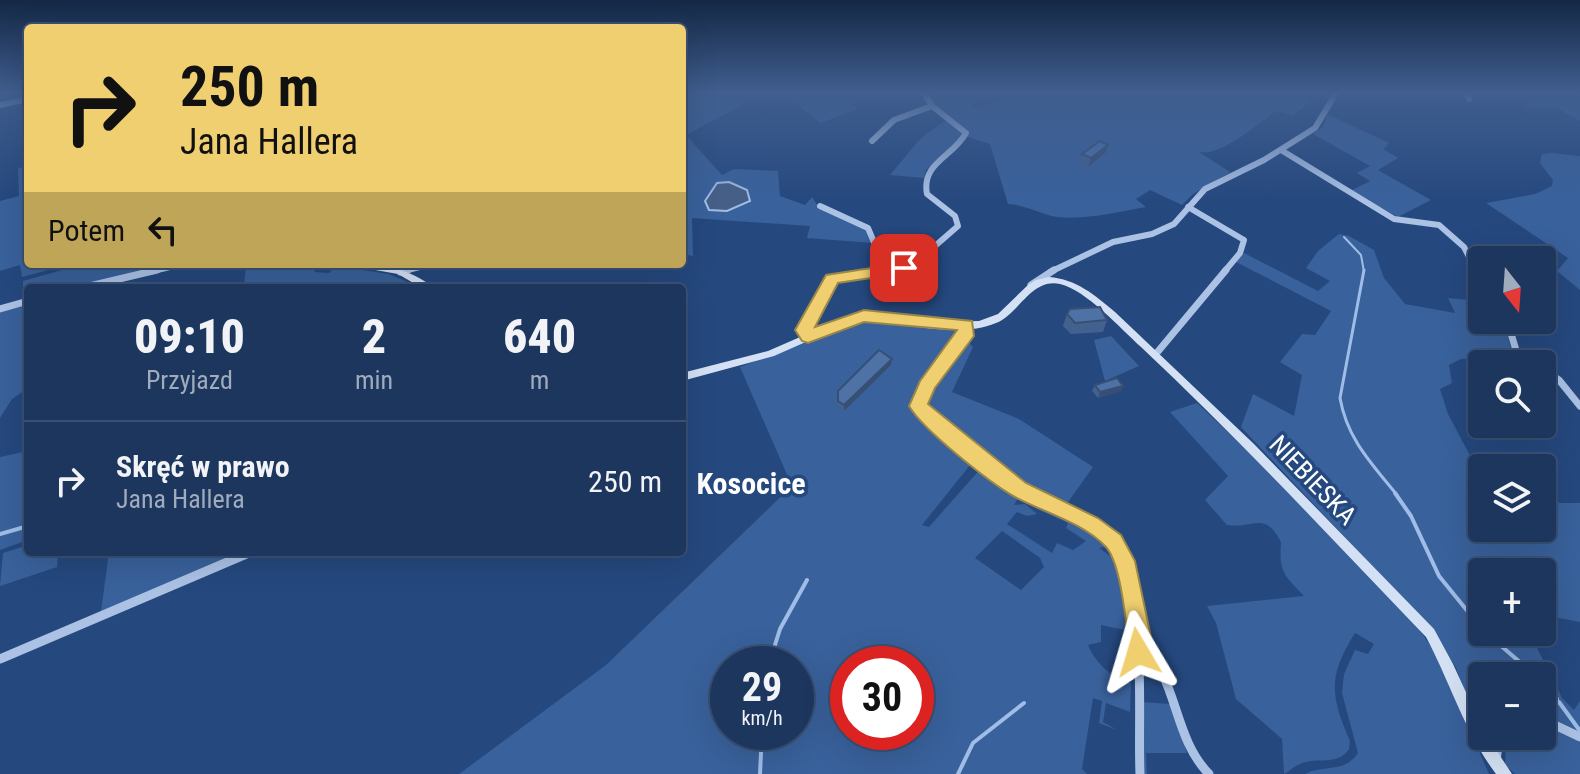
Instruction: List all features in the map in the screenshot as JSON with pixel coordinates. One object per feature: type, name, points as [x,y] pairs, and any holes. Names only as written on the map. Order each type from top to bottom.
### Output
[{"type":"street","points":[[872,141],[884,129]]},
{"type":"street","points":[[808,336],[804,330],[826,295],[831,279],[920,263],[934,244],[958,226],[955,216],[927,194],[924,180],[930,167],[962,141],[966,133],[961,129]]},
{"type":"street","points":[[686,376],[771,354],[849,319],[864,316],[966,325],[1001,317],[1037,278],[1113,242],[1164,229],[1182,217],[1213,183],[1281,150],[1313,129]]},
{"type":"street","points":[[1281,150],[1394,219],[1434,223],[1449,232],[1468,255]]},
{"type":"street","points":[[820,206],[868,228],[876,247],[872,272]]},
{"type":"street","points":[[1155,355],[1240,253],[1244,240],[1188,207]]},
{"type":"street","points":[[1031,285],[1042,280],[1064,281],[1070,265]]},
{"type":"street","points":[[98,284],[165,268]]},
{"type":"street","points":[[379,268],[400,272],[422,284]]},
{"type":"street","points":[[400,272],[416,268]]},
{"type":"street","name":"NIEBIESKA","points":[[1064,281],[1108,312],[1155,355],[1265,461],[1430,633],[1448,663],[1478,737],[1505,774]]},
{"type":"street","points":[[0,309],[24,302]]},
{"type":"street","points":[[966,325],[965,336],[927,385],[919,406],[930,420],[1019,489],[1091,525],[1114,541],[1124,561],[1140,642],[1137,704],[1140,774]]},
{"type":"street","points":[[1556,378],[1580,406]]},
{"type":"street","points":[[0,659],[242,556]]},
{"type":"street","points":[[1140,642],[1151,651],[1170,684],[1183,738],[1209,774]]},
{"type":"street","points":[[1556,726],[1580,737]]},
{"type":"street","points":[[1496,764],[1498,750]]},
{"type":"shaded area","points":[[933,129],[959,129],[964,133],[963,138],[926,170],[924,178],[890,175],[921,138]]},
{"type":"shaded area","points":[[964,129],[1252,129],[1218,149],[1199,152],[1230,172],[1193,194],[1182,205],[1150,190],[1136,199],[1146,207],[1068,218],[1008,204],[990,144],[968,137],[969,133]]},
{"type":"shaded area","points":[[1320,129],[1359,129],[1389,143],[1383,149],[1398,158],[1378,170],[1431,200],[1398,217],[1350,191],[1370,181],[1357,173],[1370,166],[1313,134]]},
{"type":"shaded area","points":[[686,135],[722,175],[734,169],[778,171],[780,196],[805,205],[812,197],[818,206],[866,228],[873,243],[807,238],[810,226],[692,218],[693,256],[686,255]]},
{"type":"shaded area","points":[[1542,154],[1580,156],[1580,290],[1557,271],[1568,258],[1556,250],[1556,246],[1550,246],[1486,203],[1535,194],[1552,186],[1553,180],[1540,163]]},
{"type":"shaded area","points":[[24,167],[24,268],[55,268],[22,277],[20,265],[0,271],[0,201],[19,196],[18,168]]},
{"type":"shaded area","points":[[729,182],[747,190],[750,201],[727,211],[709,210],[705,201],[717,183]]},
{"type":"shaded area","points":[[1339,234],[1349,236],[1374,250],[1384,278],[1405,304],[1455,313],[1448,298],[1468,300],[1468,334],[1507,334],[1511,350],[1468,350],[1468,359],[1449,365],[1452,383],[1440,389],[1448,414],[1469,454],[1468,542],[1556,542],[1556,497],[1559,503],[1580,503],[1580,622],[1556,619],[1556,558],[1468,558],[1468,646],[1536,646],[1544,662],[1468,662],[1468,698],[1456,668],[1434,632],[1241,427],[1253,394],[1294,416],[1302,375],[1280,362],[1302,334],[1315,335],[1331,311],[1236,262],[1244,253],[1318,291],[1330,281],[1306,268],[1318,251]]},
{"type":"shaded area","points":[[69,268],[146,269],[84,284],[24,284],[24,299],[23,281]]},
{"type":"shaded area","points":[[246,268],[317,268],[314,272],[329,273],[334,268],[349,268],[389,274],[412,284],[244,284]]},
{"type":"shaded area","points":[[24,304],[24,391],[12,399],[0,418],[0,311]]},
{"type":"shaded area","points":[[850,323],[892,323],[958,331],[973,347],[952,392],[1019,419],[1093,467],[1066,505],[1028,490],[979,454],[922,525],[929,527],[982,467],[1020,495],[1014,505],[1025,504],[1037,514],[1027,516],[1017,512],[1007,524],[1052,553],[1057,543],[1073,550],[1086,541],[1066,528],[1068,523],[1037,509],[1028,499],[1098,531],[1109,546],[1099,548],[1119,562],[1129,631],[1101,625],[1101,642],[1088,645],[1105,669],[1131,683],[1130,712],[1106,703],[1103,722],[1117,730],[1099,723],[1102,701],[1093,698],[1082,769],[1087,774],[459,774],[606,665],[792,486],[740,367]],"holes":[[[1002,531],[1040,558],[1044,567],[1021,590],[975,558]]]},
{"type":"shaded area","points":[[1111,336],[1139,366],[1105,381],[1094,340]]},
{"type":"shaded area","points":[[1197,403],[1285,486],[1416,625],[1437,655],[1468,726],[1468,750],[1479,750],[1489,774],[1305,774],[1346,764],[1358,753],[1342,693],[1344,674],[1355,650],[1368,654],[1374,644],[1355,633],[1340,662],[1335,686],[1339,711],[1350,741],[1349,749],[1339,758],[1306,762],[1284,774],[1282,739],[1236,699],[1216,623],[1207,606],[1304,596],[1284,572],[1281,542],[1269,526],[1258,523],[1227,525],[1205,500],[1228,476],[1170,412]]},
{"type":"shaded area","points":[[24,452],[24,541],[0,550],[0,457]]},
{"type":"shaded area","points":[[24,546],[24,556],[58,556],[57,567],[0,586],[3,553]]},
{"type":"shaded area","points":[[108,556],[232,556],[101,611]]},
{"type":"shaded area","points":[[1556,686],[1574,710],[1580,701],[1580,774],[1515,774],[1505,765],[1506,750],[1556,750]]},
{"type":"shaded area","points":[[1140,702],[1172,704],[1187,753],[1146,753],[1147,774],[1144,774]]},
{"type":"building","points":[[1100,141],[1108,145],[1091,158],[1082,154]]},
{"type":"building","points":[[1100,307],[1107,320],[1075,323],[1067,314],[1070,309]]},
{"type":"building","points":[[879,350],[892,359],[844,405],[838,401],[838,391]]},
{"type":"building","points":[[1117,378],[1123,386],[1100,392],[1095,385]]},
{"type":"waterway","points":[[1344,237],[1361,255],[1364,271]]},
{"type":"waterway","points":[[1364,271],[1340,398],[1355,439],[1397,495]]},
{"type":"waterway","points":[[1395,493],[1411,516],[1439,576],[1468,612]]},
{"type":"waterway","points":[[0,534],[24,527]]},
{"type":"waterway","points":[[775,646],[780,629],[807,580]]},
{"type":"waterway","points":[[1501,646],[1520,662]]},
{"type":"waterway","points":[[1559,702],[1580,731]]},
{"type":"waterway","points":[[958,774],[973,743],[1024,703]]},
{"type":"waterway","points":[[760,774],[761,750]]},
{"type":"district","name":"Kosocice","points":[[751,483]]},
{"type":"route","points":[[904,268],[831,279],[826,295],[804,330],[808,336],[864,316],[966,325],[965,336],[927,385],[919,398],[919,406],[930,420],[1019,489],[1099,529],[1114,541],[1124,561],[1140,642],[1138,652]]}]
